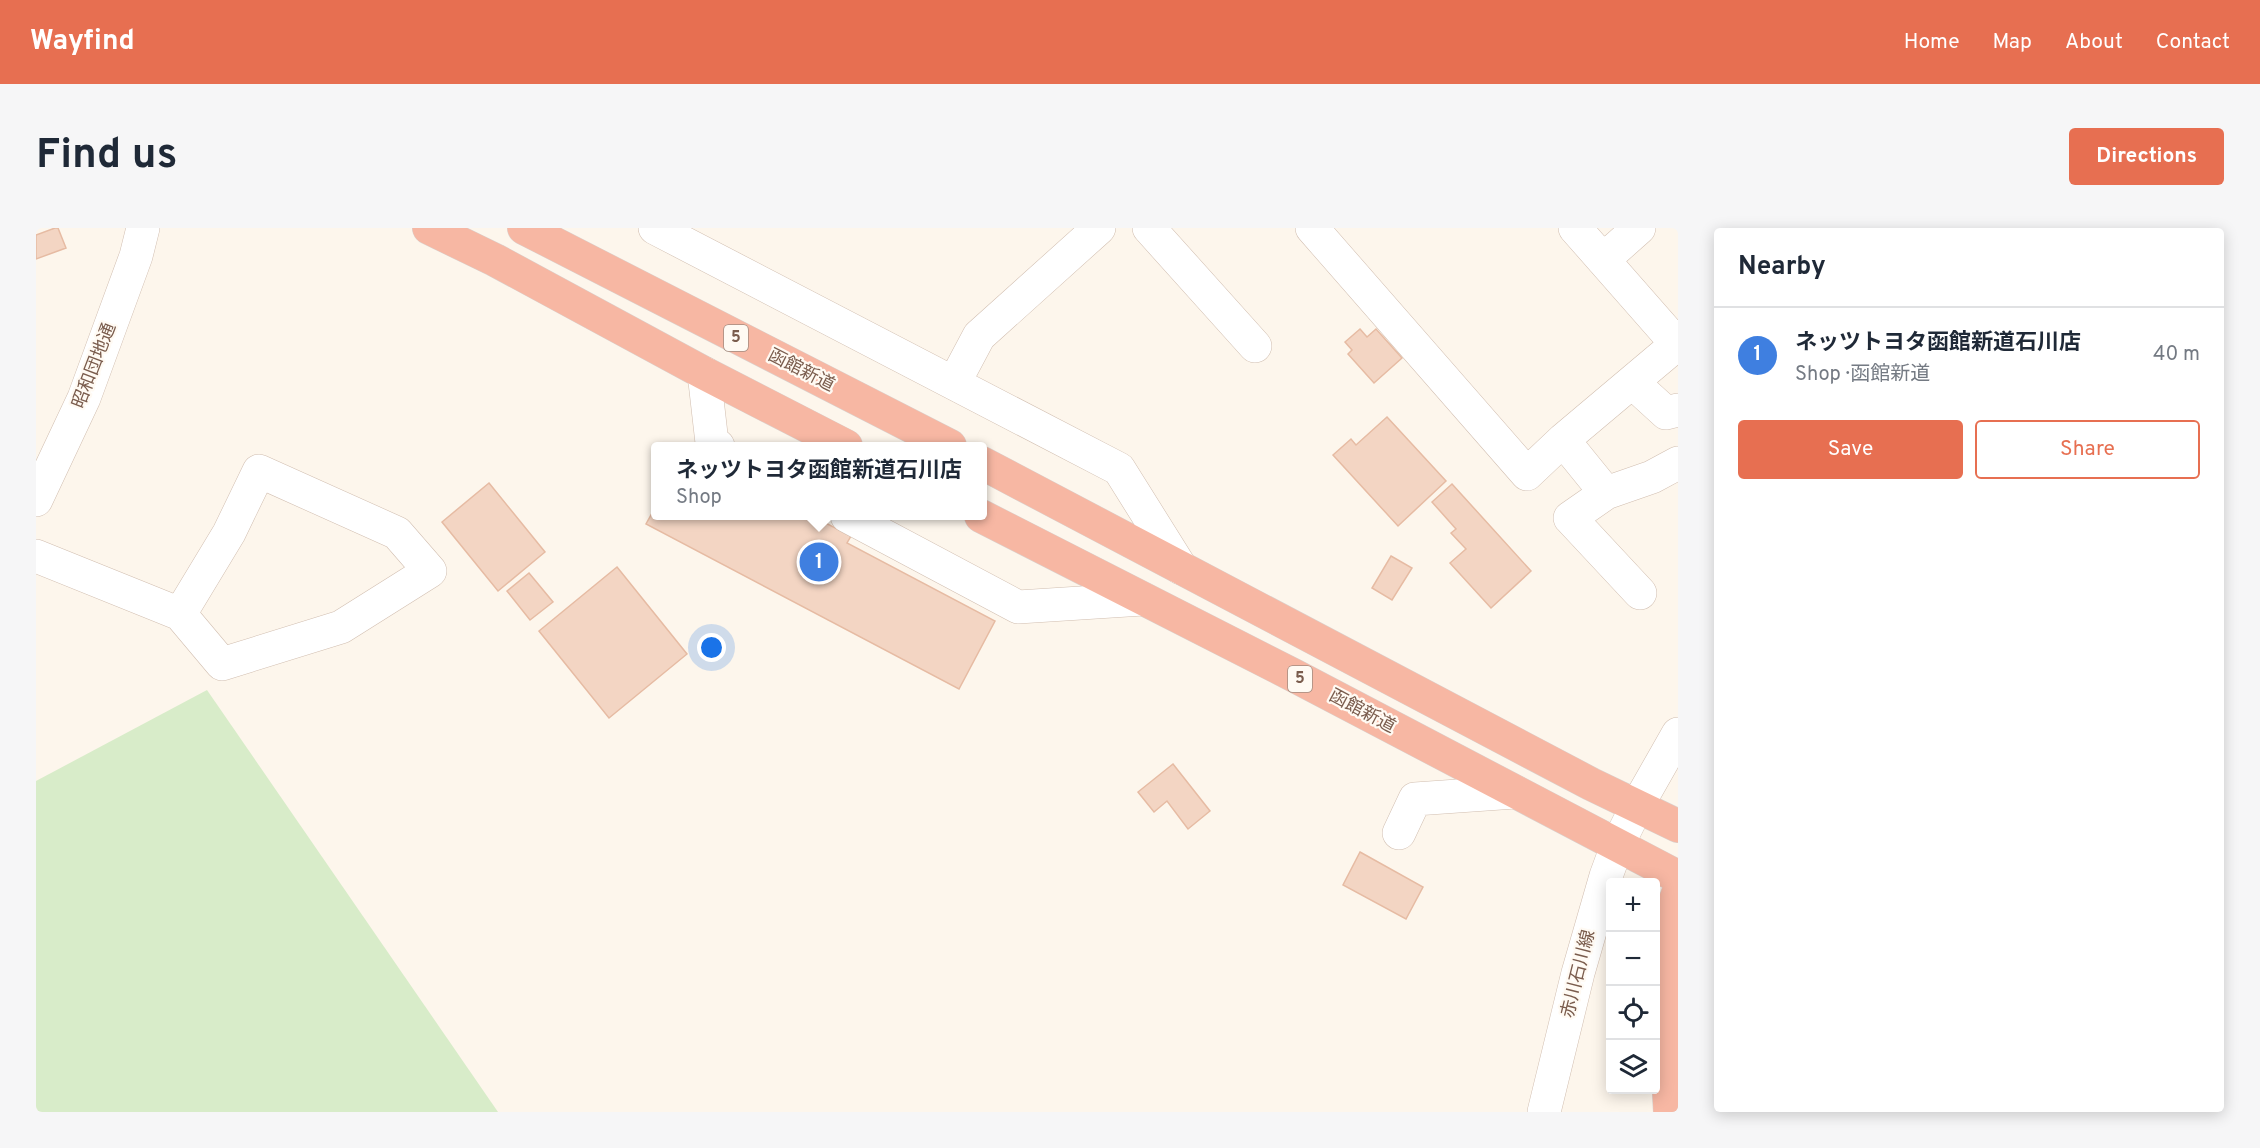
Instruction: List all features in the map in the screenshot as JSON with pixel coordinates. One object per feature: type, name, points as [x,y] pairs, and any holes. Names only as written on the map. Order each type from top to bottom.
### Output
[{"type":"highway","points":[[429,228],[495,260],[704,374],[836,442]]},
{"type":"highway","name":"函館新道","points":[[524,228],[940,442]]},
{"type":"highway","name":"5","points":[[987,466],[1591,784],[1678,826]]},
{"type":"highway","name":"函館新道","points":[[987,519],[1678,877]]},
{"type":"highway","points":[[1670,1112],[1665,1019],[1672,910],[1678,893]]},
{"type":"street","name":"昭和団地通","points":[[36,500],[84,398],[136,256],[142,228]]},
{"type":"street","points":[[656,228],[1119,469],[1181,568]]},
{"type":"street","points":[[954,383],[979,336],[1099,228]]},
{"type":"street","points":[[1149,228],[1255,346]]},
{"type":"street","points":[[1312,228],[1527,474],[1563,440],[1677,344],[1575,228]]},
{"type":"street","points":[[1603,260],[1639,228]]},
{"type":"street","points":[[704,374],[712,442]]},
{"type":"street","points":[[1632,382],[1666,412],[1678,410]]},
{"type":"street","points":[[1563,440],[1606,494]]},
{"type":"street","points":[[36,556],[180,614],[222,664],[341,627],[430,571],[398,533],[259,471],[229,533],[180,614]]},
{"type":"street","points":[[1640,593],[1570,518],[1606,494],[1669,471]]},
{"type":"street","points":[[855,520],[1018,607],[1143,599]]},
{"type":"street","name":"赤川石川線","points":[[1544,1112],[1595,912],[1617,846],[1678,734]]},
{"type":"street","points":[[1399,832],[1415,799],[1515,792]]},
{"type":"green space","points":[[207,690],[498,1112],[36,1112],[36,781]]},
{"type":"building","points":[[58,228],[66,248],[36,259],[36,235]]},
{"type":"building","points":[[1360,329],[1367,337],[1376,329],[1402,358],[1374,383],[1348,354],[1352,350],[1345,342]]},
{"type":"building","points":[[1387,417],[1446,481],[1398,526],[1333,455],[1351,439],[1356,445]]},
{"type":"building","points":[[489,483],[545,552],[498,591],[442,522]]},
{"type":"building","points":[[1452,484],[1531,571],[1491,608],[1450,563],[1466,549],[1451,533],[1456,529],[1432,502]]},
{"type":"building","points":[[651,515],[651,520],[820,520],[851,536],[847,543],[995,621],[959,689],[646,524]]},
{"type":"building","points":[[1391,556],[1412,568],[1392,600],[1372,588]]},
{"type":"building","points":[[617,567],[687,654],[609,718],[539,631]]},
{"type":"building","points":[[529,573],[553,602],[530,620],[507,591]]},
{"type":"building","points":[[1173,764],[1210,811],[1188,829],[1167,801],[1154,812],[1138,792]]},
{"type":"building","points":[[1360,852],[1423,887],[1406,919],[1343,885]]},
{"type":"place","name":"ネッツトヨタ函館新道石川店","points":[[819,562]]}]
